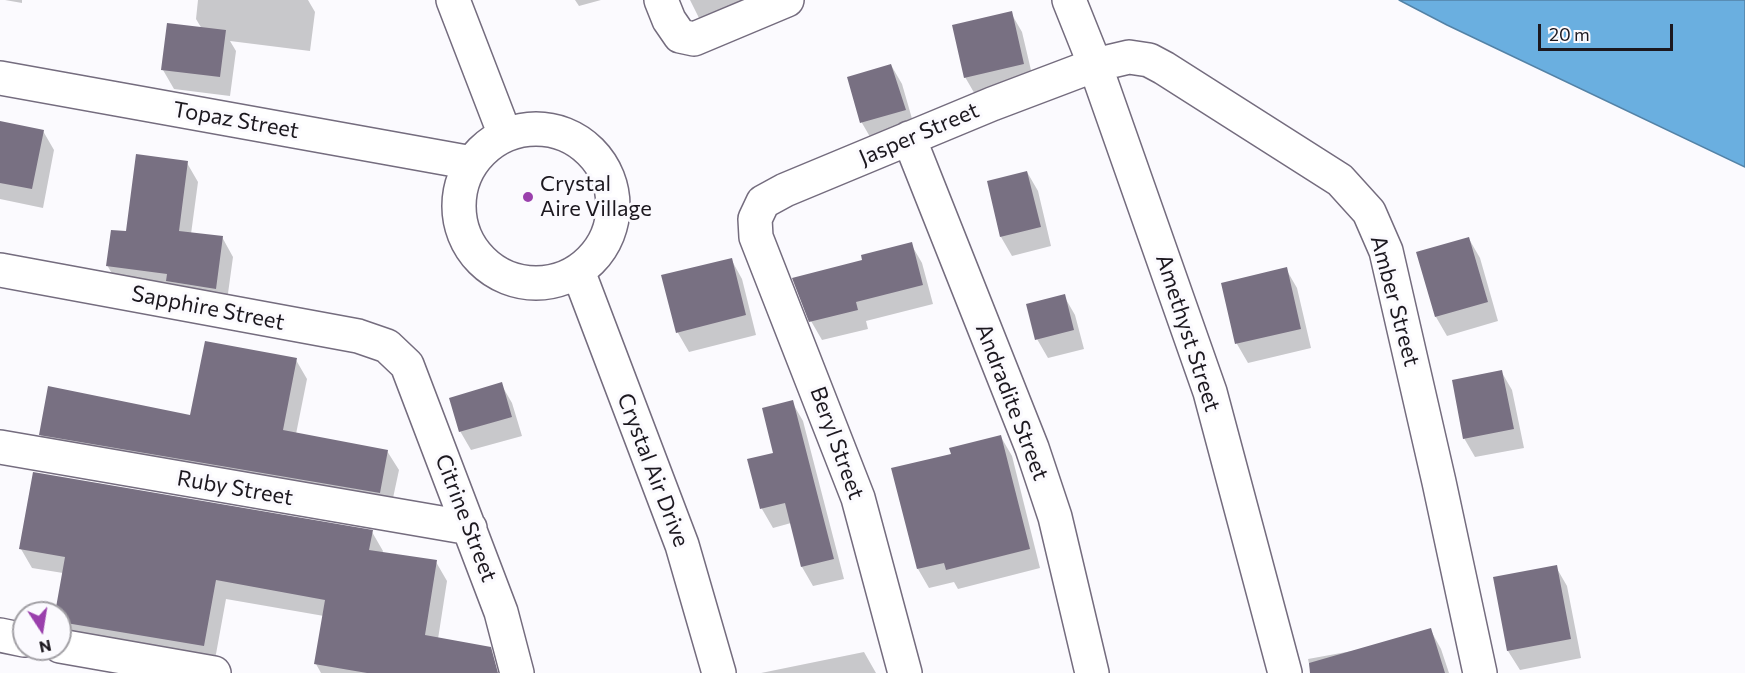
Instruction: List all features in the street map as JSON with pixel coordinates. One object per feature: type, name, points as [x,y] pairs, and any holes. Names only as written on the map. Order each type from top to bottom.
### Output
[{"type":"street","points":[[453,0],[505,135]]},
{"type":"street","points":[[661,0],[669,20],[680,36],[694,39],[787,0]]},
{"type":"street","name":"Amethyst Street","points":[[1069,0],[1095,65],[1210,392],[1285,673]]},
{"type":"street","name":"Amber Street","points":[[1095,65],[1129,57],[1149,60],[1340,180],[1369,212],[1386,251],[1480,673]]},
{"type":"street","name":"Jasper Street","points":[[755,219],[763,202],[770,198],[992,104],[1095,65]]},
{"type":"street","name":"Topaz Street","points":[[0,78],[472,163]]},
{"type":"street","points":[[530,129],[555,131],[578,141],[597,159],[609,181],[614,206],[609,231],[597,254],[578,271],[553,281],[527,283],[502,276],[480,260],[465,238],[458,213],[460,186],[472,163],[487,147],[505,135],[530,129]]},
{"type":"street","name":"Andradite Street","points":[[909,138],[1032,448],[1055,517],[1092,673]]},
{"type":"street","name":"Beryl Street","points":[[755,219],[756,237],[858,498],[905,673]]},
{"type":"street","name":"Sapphire Street","points":[[0,270],[358,336],[387,346],[407,365]]},
{"type":"street","name":"Crystal Air Drive","points":[[578,271],[682,545],[719,673]]},
{"type":"street","name":"Citrine Street","points":[[407,365],[501,612],[517,673]]},
{"type":"street","name":"Ruby Street","points":[[0,447],[470,528]]},
{"type":"street","points":[[72,648],[214,673]]},
{"type":"water","points":[[1399,0],[1745,0],[1745,167],[1447,25]]},
{"type":"building","points":[[1012,11],[1024,64],[964,78],[952,25]]},
{"type":"building","points":[[167,23],[226,30],[220,77],[161,70]]},
{"type":"building","points":[[891,64],[906,110],[860,123],[847,77]]},
{"type":"building","points":[[0,121],[44,130],[32,189],[0,183]]},
{"type":"building","points":[[136,154],[188,161],[179,231],[223,236],[216,289],[166,281],[167,274],[106,266],[111,230],[126,231]]},
{"type":"building","points":[[1027,171],[1041,227],[1000,237],[987,181]]},
{"type":"building","points":[[1469,237],[1488,302],[1435,317],[1416,252]]},
{"type":"building","points":[[912,242],[923,285],[856,302],[858,310],[809,322],[792,278],[862,260],[861,255]]},
{"type":"building","points":[[732,258],[746,315],[676,333],[661,275]]},
{"type":"building","points":[[1287,267],[1301,329],[1235,344],[1221,283]]},
{"type":"building","points":[[1065,294],[1074,330],[1035,340],[1026,304]]},
{"type":"building","points":[[205,341],[297,358],[283,430],[388,450],[380,493],[39,435],[48,386],[190,415]]},
{"type":"building","points":[[1502,370],[1514,429],[1463,439],[1452,380]]},
{"type":"building","points":[[502,382],[512,417],[459,432],[449,398]]},
{"type":"building","points":[[793,400],[834,559],[801,567],[785,503],[760,509],[747,459],[773,453],[762,408]]},
{"type":"building","points":[[1001,435],[1030,549],[946,570],[944,563],[917,569],[891,468],[951,454],[949,448]]},
{"type":"building","points":[[33,472],[373,530],[369,550],[437,560],[425,635],[491,647],[498,673],[367,673],[314,664],[325,600],[216,580],[204,646],[72,624],[72,601],[57,601],[65,557],[19,549]]},
{"type":"building","points":[[1557,565],[1571,639],[1507,651],[1493,577]]},
{"type":"building","points":[[1431,628],[1445,673],[1310,673],[1309,663]]},
{"type":"place","name":"Crystal Aire Village","points":[[528,197]]}]
